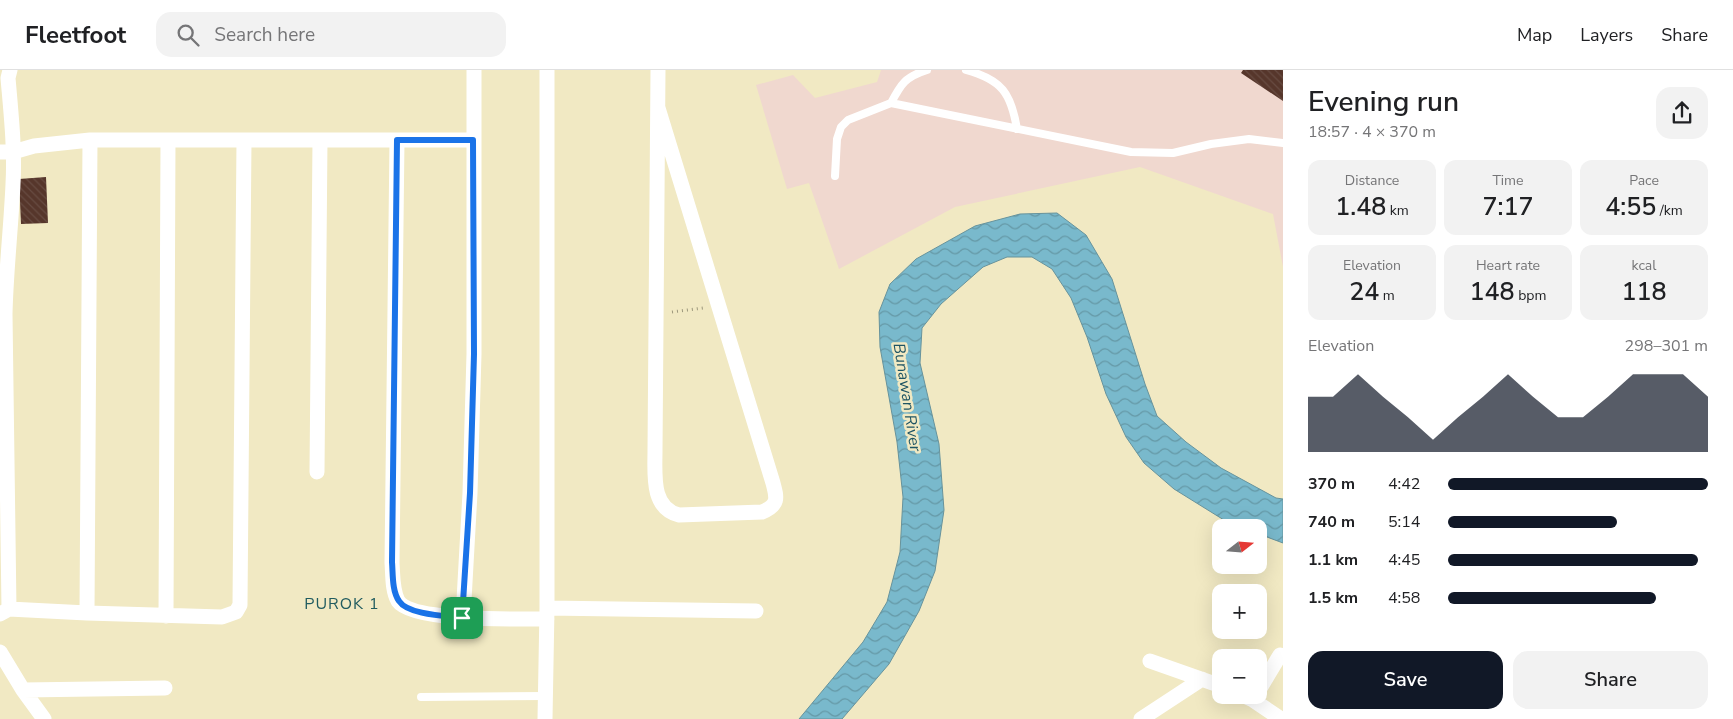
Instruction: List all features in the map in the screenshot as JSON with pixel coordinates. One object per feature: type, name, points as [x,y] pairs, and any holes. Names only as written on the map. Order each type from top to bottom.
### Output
[{"type":"street","points":[[462,618],[470,493],[474,354],[474,70]]},
{"type":"street","points":[[545,719],[547,614],[547,70]]},
{"type":"street","points":[[658,70],[656,491],[662,506],[670,513],[679,515],[762,512],[770,509],[775,504],[776,495],[658,108]]},
{"type":"street","points":[[6,75],[6,152],[13,184],[4,236],[5,611],[222,617],[236,612],[240,605],[244,140]]},
{"type":"street","points":[[6,152],[34,146],[90,140],[473,140]]},
{"type":"street","points":[[87,613],[90,140]]},
{"type":"street","points":[[166,616],[168,140]]},
{"type":"street","points":[[317,472],[320,140]]},
{"type":"street","points":[[397,140],[392,562],[395,591],[399,602],[418,611],[462,618],[547,614],[756,611]]},
{"type":"street","points":[[0,652],[23,690],[44,719]]},
{"type":"street","points":[[1267,674],[1280,655]]},
{"type":"street","points":[[1150,661],[1212,683]]},
{"type":"street","points":[[1141,719],[1202,679]]},
{"type":"street","points":[[23,690],[166,688]]},
{"type":"street","points":[[1263,704],[1281,719]]},
{"type":"lane","points":[[891,103],[899,87],[907,78],[927,70]]},
{"type":"lane","points":[[966,70],[982,74],[997,83],[1008,96],[1014,110],[1017,129]]},
{"type":"lane","points":[[835,176],[837,139],[841,127],[848,120],[891,103],[1131,152],[1173,153],[1211,144],[1249,139],[1283,143]]},
{"type":"lane","points":[[421,696],[546,696]]},
{"type":"path","points":[[656,315],[718,305]]},
{"type":"shaded area","points":[[881,70],[1283,70],[1283,267],[1273,214],[1140,167],[955,207],[839,269],[809,183],[787,189],[756,85],[793,75],[815,98],[877,82]]},
{"type":"water","name":"Bunawan River","points":[[1057,213],[1086,235],[1112,279],[1157,416],[1186,442],[1221,468],[1276,498],[1283,499],[1283,543],[1268,537],[1268,519],[1222,519],[1174,489],[1144,463],[1126,437],[1106,394],[1087,337],[1071,298],[1052,269],[1032,257],[1007,257],[983,267],[941,304],[922,328],[920,363],[939,444],[944,510],[935,571],[919,611],[889,664],[842,719],[799,719],[863,642],[887,602],[900,552],[903,497],[897,442],[880,347],[879,312],[890,284],[916,259],[975,226],[1020,214]]},
{"type":"building","points":[[1243,70],[1283,70],[1283,101],[1241,73]]},
{"type":"building","points":[[46,177],[48,223],[21,224],[19,179]]},
{"type":"district","name":"PUROK 1","points":[[342,603]]},
{"type":"route","points":[[397,140],[473,140],[474,354],[470,493],[462,618],[432,614],[404,606],[399,602],[393,578],[397,140]]}]
